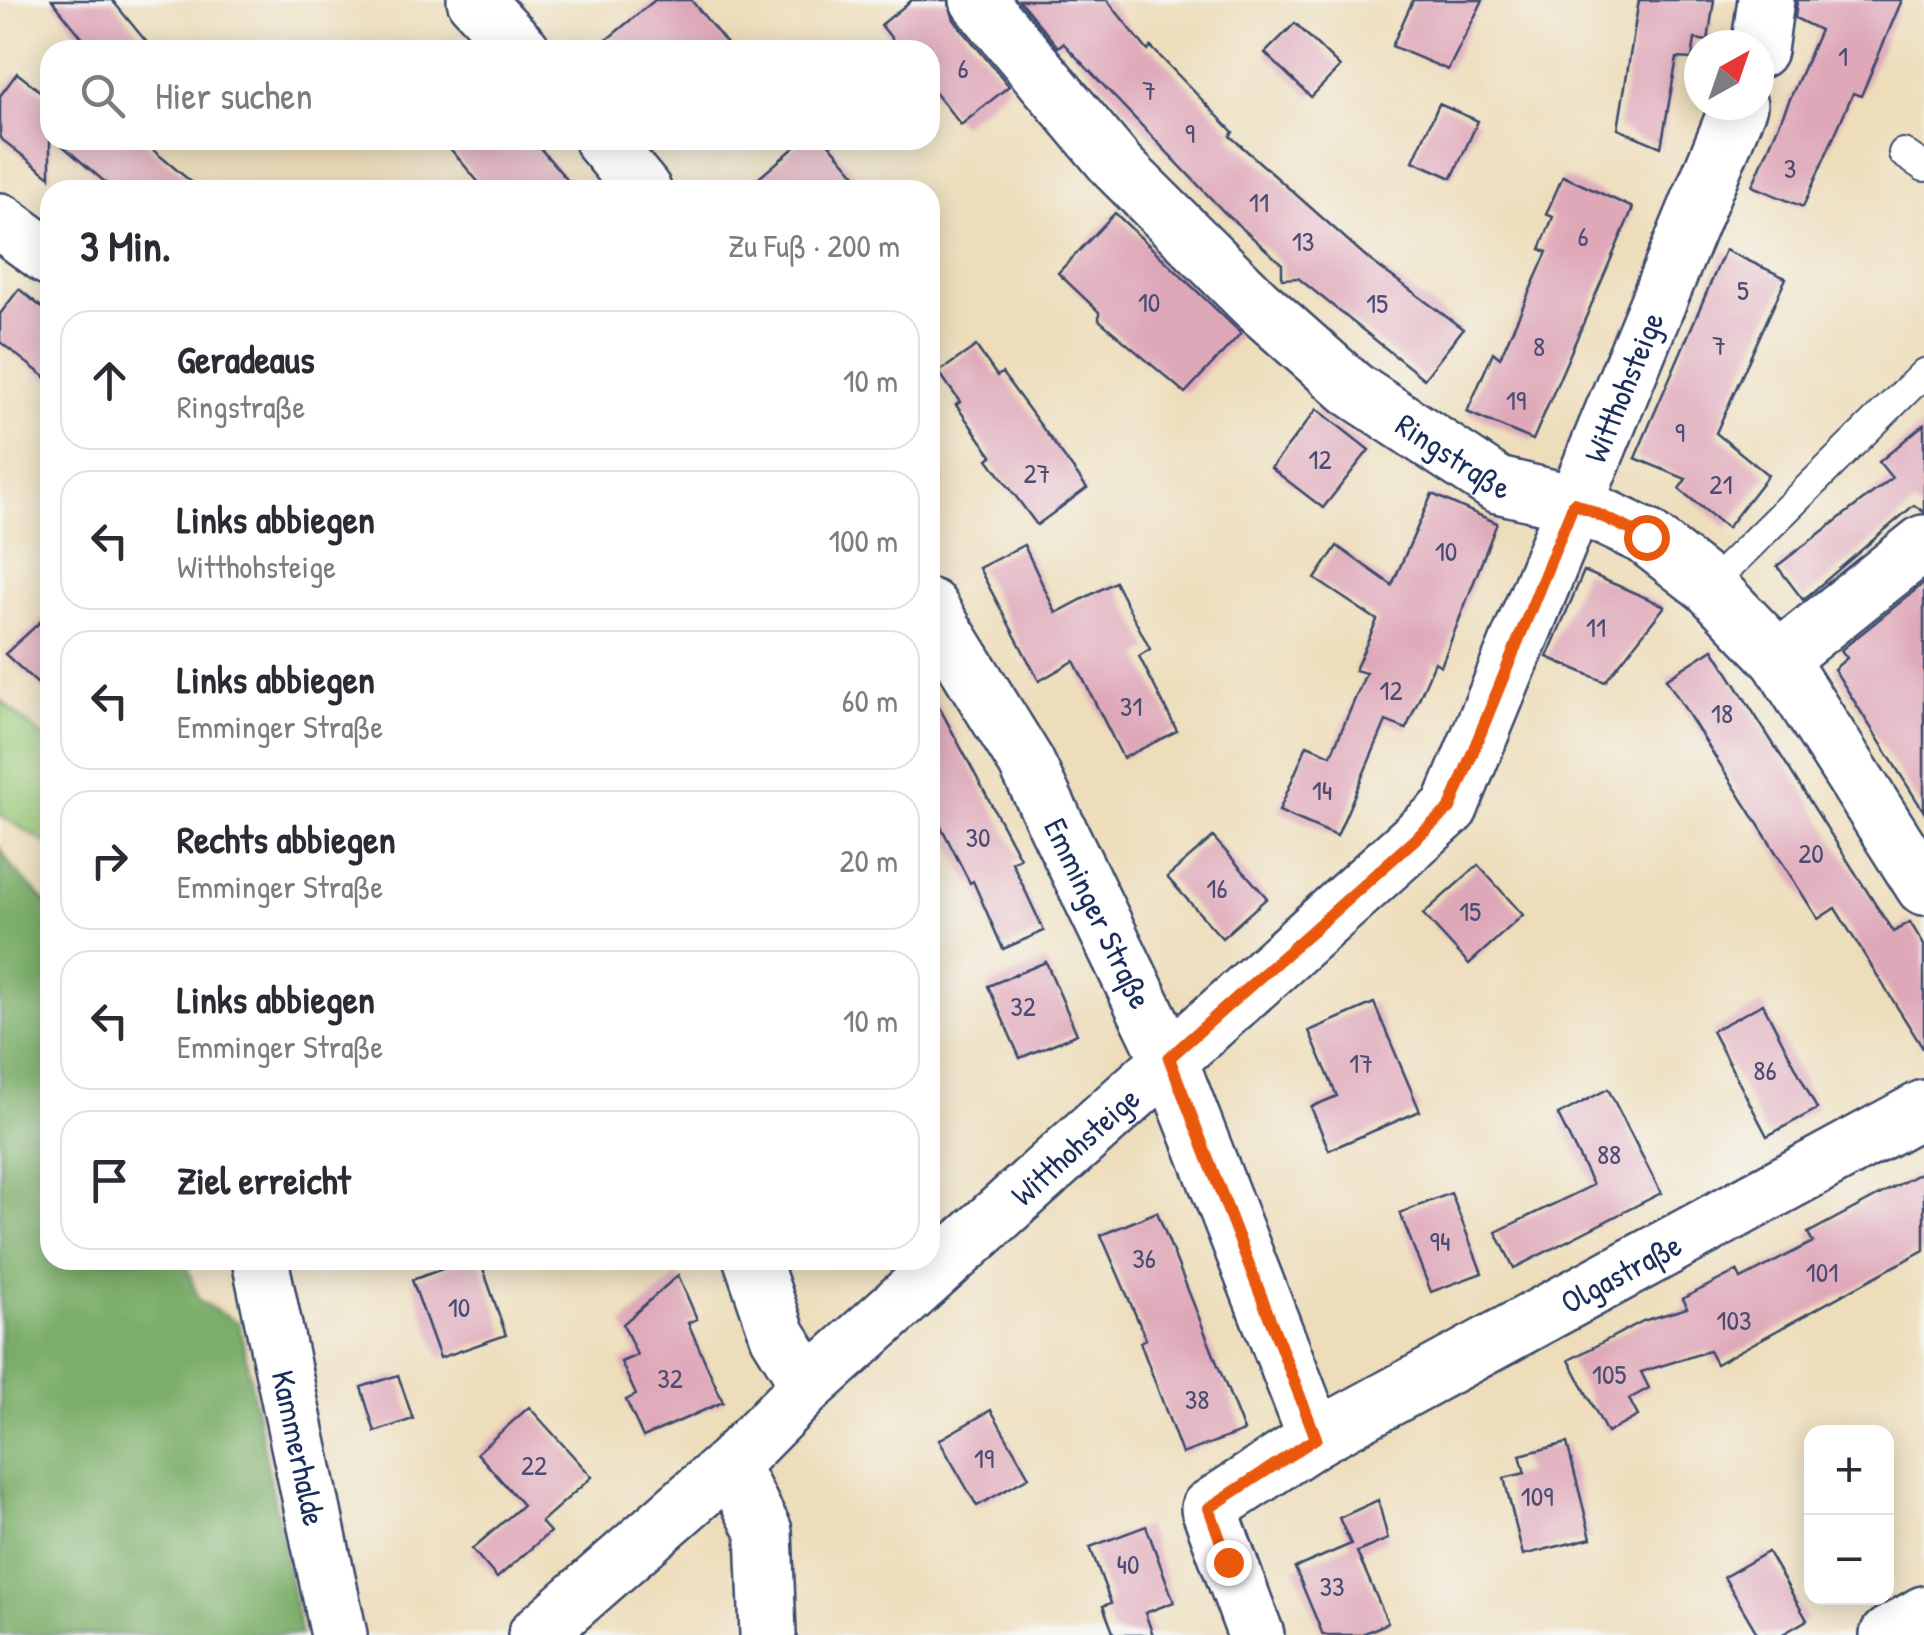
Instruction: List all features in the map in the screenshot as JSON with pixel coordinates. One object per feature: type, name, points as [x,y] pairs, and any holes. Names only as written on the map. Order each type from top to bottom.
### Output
[{"type":"street","points":[[475,0],[513,40]]},
{"type":"street","name":"Ringstraße","points":[[978,0],[1118,167],[1255,304],[1352,389],[1498,484],[1574,503],[1646,537],[1709,586],[1779,659],[1924,887]]},
{"type":"street","points":[[1762,30],[1766,0]]},
{"type":"street","name":"Witthohsteige","points":[[940,1266],[1450,808],[1733,120]]},
{"type":"street","points":[[610,150],[635,180]]},
{"type":"street","points":[[0,221],[40,251]]},
{"type":"street","points":[[1779,659],[1924,543]]},
{"type":"street","name":"Emminger Straße","points":[[940,623],[1026,762],[1169,1058],[1316,1438]]},
{"type":"street","name":"Olgastraße","points":[[1316,1438],[1924,1108]]},
{"type":"street","name":"Kammerhalde","points":[[262,1270],[340,1635]]},
{"type":"street","points":[[755,1270],[778,1335],[809,1385]]},
{"type":"street","name":"Witthohsteige","points":[[536,1635],[730,1465],[809,1385],[936,1270]]},
{"type":"street","points":[[1256,1635],[1209,1508],[1316,1438]]},
{"type":"street","points":[[730,1465],[764,1531],[768,1635]]},
{"type":"street","points":[[1888,1635],[1924,1614]]},
{"type":"lane","points":[[1709,586],[1924,373]]},
{"type":"green space","points":[[0,700],[40,735],[40,839],[0,815]]},
{"type":"green space","points":[[0,848],[10,865],[40,896],[40,1270],[188,1270],[199,1301],[239,1323],[301,1635],[0,1635]]},
{"type":"building","points":[[52,0],[112,0],[145,40],[84,40]]},
{"type":"building","points":[[655,0],[691,0],[724,40],[606,40]]},
{"type":"building","points":[[912,0],[948,0],[954,20],[1009,86],[961,125],[940,99],[940,40],[893,40],[881,25]]},
{"type":"building","points":[[1019,0],[1107,0],[1148,51],[1151,47],[1233,132],[1230,136],[1371,261],[1463,329],[1424,379],[1298,278],[1282,279],[1282,264],[1224,212],[1063,43],[1058,47]]},
{"type":"building","points":[[1413,0],[1483,0],[1448,70],[1392,46]]},
{"type":"building","points":[[1639,0],[1714,0],[1710,30],[1684,30],[1684,58],[1677,58],[1661,147],[1618,129]]},
{"type":"building","points":[[1797,0],[1902,0],[1861,96],[1853,93],[1803,207],[1752,186],[1820,30],[1795,18]]},
{"type":"building","points":[[1295,23],[1340,67],[1311,97],[1265,53]]},
{"type":"building","points":[[17,73],[40,91],[40,150],[50,150],[50,177],[0,138],[0,96]]},
{"type":"building","points":[[1439,104],[1478,121],[1452,178],[1413,161]]},
{"type":"building","points":[[68,150],[153,150],[189,180],[102,180]]},
{"type":"building","points":[[451,150],[542,150],[567,180],[477,180]]},
{"type":"building","points":[[791,150],[835,150],[860,180],[757,180]]},
{"type":"building","points":[[1563,176],[1633,208],[1533,440],[1467,412],[1493,352],[1500,358],[1547,252],[1540,249],[1553,217],[1546,214]]},
{"type":"building","points":[[1115,213],[1241,333],[1185,393],[1099,320],[1099,312],[1058,273]]},
{"type":"building","points":[[1725,250],[1786,278],[1716,433],[1768,475],[1727,528],[1679,489],[1686,479],[1635,458]]},
{"type":"building","points":[[19,289],[40,306],[40,373],[0,342],[0,314]]},
{"type":"building","points":[[976,346],[997,376],[1002,373],[1087,488],[1037,525],[988,459],[992,456],[956,405],[960,402],[940,371]]},
{"type":"building","points":[[1317,409],[1369,450],[1323,508],[1271,468]]},
{"type":"building","points":[[1924,424],[1924,512],[1914,505],[1803,600],[1777,566],[1892,478],[1879,462]]},
{"type":"building","points":[[1432,494],[1497,523],[1441,666],[1435,662],[1406,729],[1386,721],[1337,836],[1279,811],[1307,745],[1331,755],[1366,673],[1355,670],[1377,620],[1315,579],[1337,546],[1392,585]]},
{"type":"building","points":[[1024,545],[1056,613],[1115,582],[1150,649],[1139,656],[1177,731],[1123,758],[1074,661],[1039,681],[979,568]]},
{"type":"building","points":[[1584,571],[1665,606],[1605,682],[1547,657]]},
{"type":"building","points":[[1924,583],[1924,812],[1834,669],[1847,658],[1841,650]]},
{"type":"building","points":[[40,622],[40,686],[5,654]]},
{"type":"building","points":[[1713,649],[1893,932],[1910,922],[1924,945],[1924,1050],[1835,908],[1818,919],[1666,679]]},
{"type":"building","points":[[940,709],[1020,858],[1012,862],[1044,931],[1003,949],[973,881],[970,883],[940,824]]},
{"type":"building","points":[[1213,837],[1267,898],[1222,938],[1167,877]]},
{"type":"building","points":[[1478,865],[1523,915],[1469,964],[1423,914]]},
{"type":"building","points":[[1046,962],[1077,1034],[1020,1058],[988,986]]},
{"type":"building","points":[[1374,1003],[1420,1111],[1329,1150],[1311,1107],[1337,1096],[1309,1031]]},
{"type":"building","points":[[1763,1004],[1817,1109],[1767,1136],[1712,1031]]},
{"type":"building","points":[[1608,1089],[1661,1193],[1514,1268],[1496,1232],[1593,1185],[1558,1115]]},
{"type":"building","points":[[1924,1171],[1924,1250],[1716,1364],[1709,1351],[1641,1372],[1649,1388],[1629,1399],[1638,1416],[1607,1433],[1569,1360],[1643,1321],[1687,1308],[1682,1299],[1737,1271],[1741,1279],[1813,1242],[1808,1233]]},
{"type":"building","points":[[1451,1193],[1482,1273],[1431,1292],[1400,1213]]},
{"type":"building","points":[[1157,1212],[1244,1431],[1182,1454],[1140,1342],[1146,1339],[1101,1235]]},
{"type":"building","points":[[440,1270],[483,1270],[506,1335],[440,1358],[412,1280]]},
{"type":"building","points":[[678,1275],[697,1319],[688,1323],[723,1402],[643,1437],[626,1400],[636,1395],[621,1362],[637,1355],[623,1324]]},
{"type":"building","points":[[398,1375],[413,1419],[375,1432],[361,1387]]},
{"type":"building","points":[[529,1407],[592,1477],[541,1522],[550,1532],[497,1578],[472,1549],[523,1505],[477,1453]]},
{"type":"building","points":[[991,1410],[1029,1477],[977,1506],[939,1440]]},
{"type":"building","points":[[1567,1443],[1591,1538],[1523,1555],[1504,1478],[1525,1473],[1520,1455]]},
{"type":"building","points":[[1378,1500],[1388,1539],[1357,1552],[1388,1623],[1360,1635],[1323,1635],[1295,1568],[1351,1544],[1339,1518]]},
{"type":"building","points":[[1146,1526],[1174,1602],[1145,1613],[1153,1635],[1114,1635],[1103,1606],[1111,1603],[1090,1547]]},
{"type":"building","points":[[1768,1552],[1807,1620],[1781,1635],[1758,1635],[1724,1577]]},
{"type":"route","points":[[1228,1562],[1209,1508],[1316,1438],[1169,1058],[1450,808],[1574,503],[1646,537]]}]
